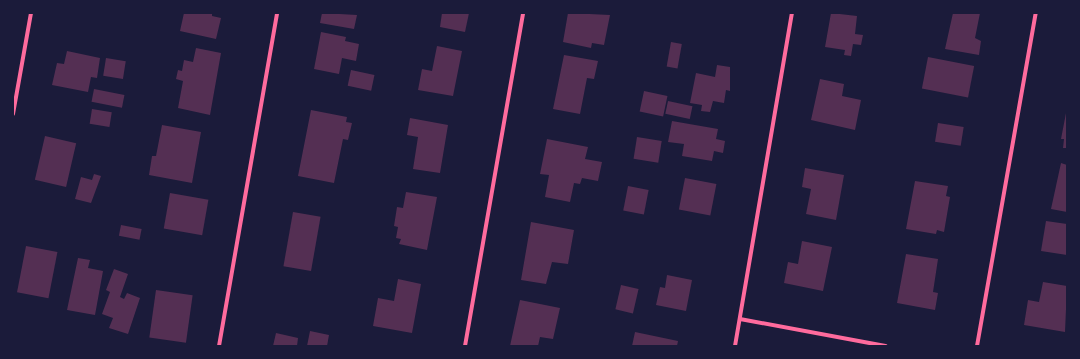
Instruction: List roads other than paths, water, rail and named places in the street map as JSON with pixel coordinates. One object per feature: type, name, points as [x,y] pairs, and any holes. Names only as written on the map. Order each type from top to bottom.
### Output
[{"type":"street","points":[[13,114],[31,13]]},
{"type":"street","points":[[218,346],[278,13]]},
{"type":"street","points":[[465,346],[523,13]]},
{"type":"street","points":[[735,346],[792,13]]},
{"type":"street","points":[[977,346],[1036,13]]},
{"type":"street","points":[[740,319],[886,346]]}]
